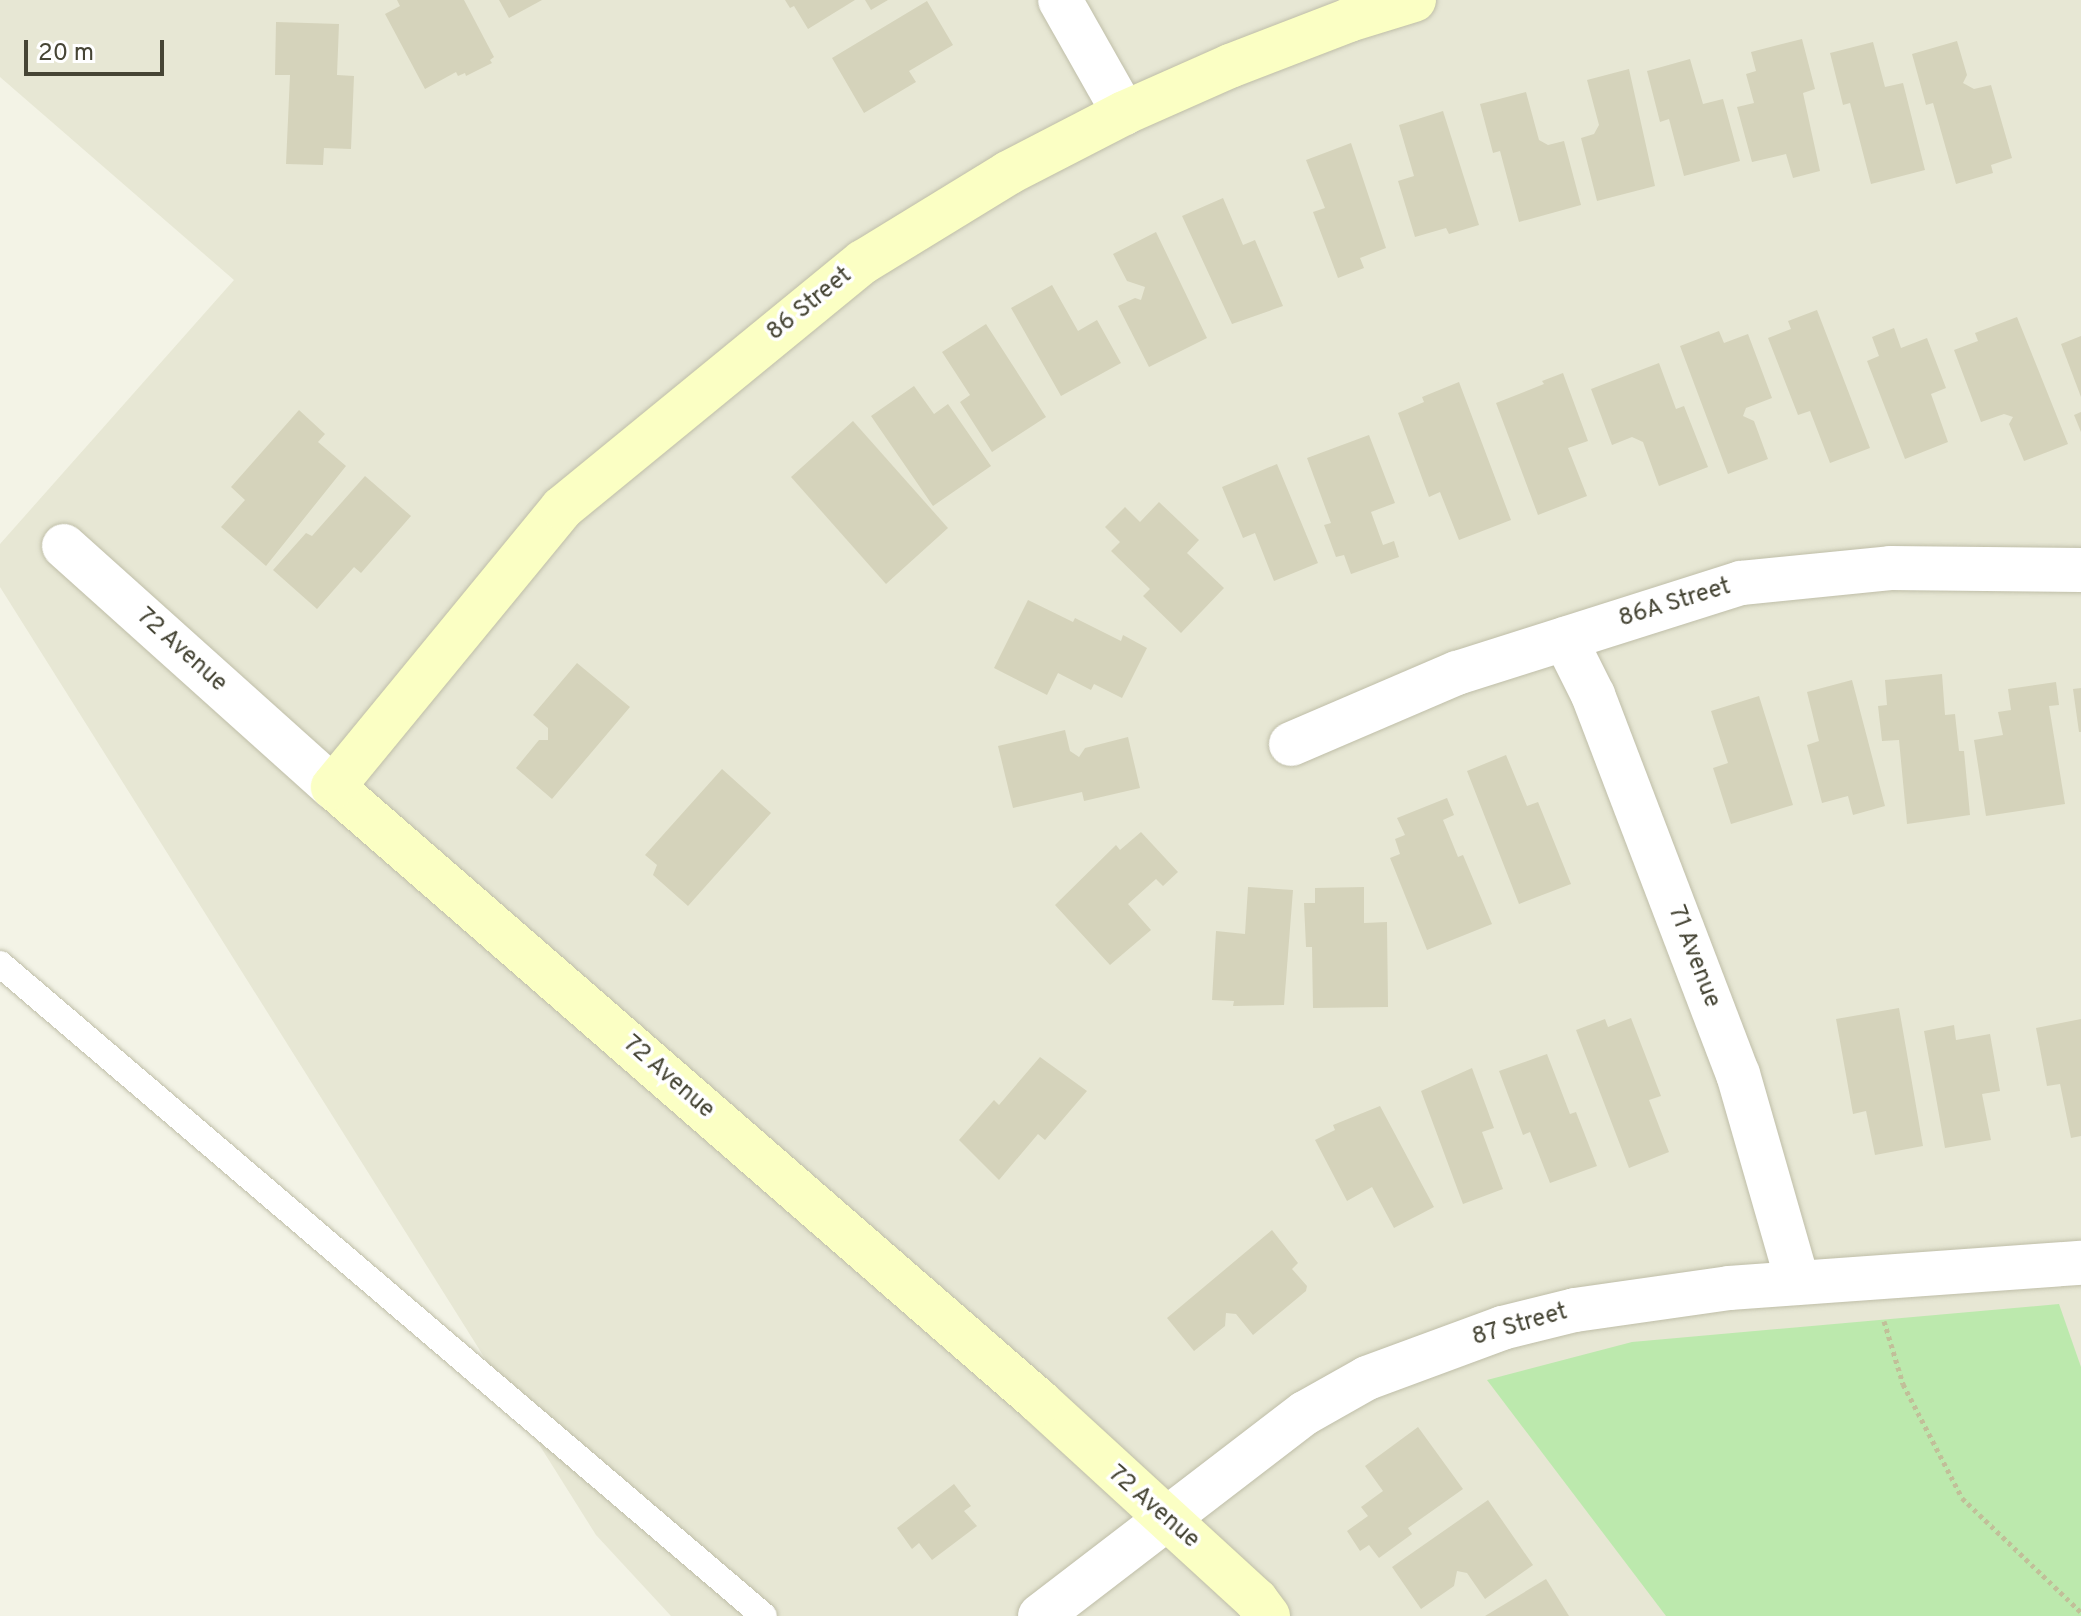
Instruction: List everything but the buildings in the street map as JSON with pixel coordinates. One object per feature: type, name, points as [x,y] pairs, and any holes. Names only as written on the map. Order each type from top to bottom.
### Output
[{"type":"street","points":[[1060,0],[1124,113]]},
{"type":"street","name":"86 Street","points":[[333,787],[562,508],[863,262],[1008,173],[1124,113],[1230,66],[1349,20],[1414,0]]},
{"type":"street","name":"72 Avenue","points":[[64,546],[333,787],[1040,1402],[1268,1616]]},
{"type":"street","name":"86A Street","points":[[1291,744],[1457,673],[1741,583],[1890,568],[2081,570]]},
{"type":"street","name":"71 Avenue","points":[[1565,639],[1593,695],[1738,1074],[1798,1283]]},
{"type":"street","name":"87 Street","points":[[1040,1616],[1305,1413],[1367,1378],[1502,1328],[1575,1310],[1729,1288],[2081,1263]]},
{"type":"lane","points":[[0,964],[764,1616]]},
{"type":"path","points":[[1872,1278],[1903,1384],[1962,1498],[2081,1612]]},
{"type":"shaded area","points":[[0,0],[2081,0],[2081,1616],[671,1616],[596,1535],[0,587],[0,544],[234,280],[0,77]]},
{"type":"green space","points":[[2059,1304],[2081,1367],[2081,1616],[1666,1616],[1487,1380],[1632,1342]]}]
